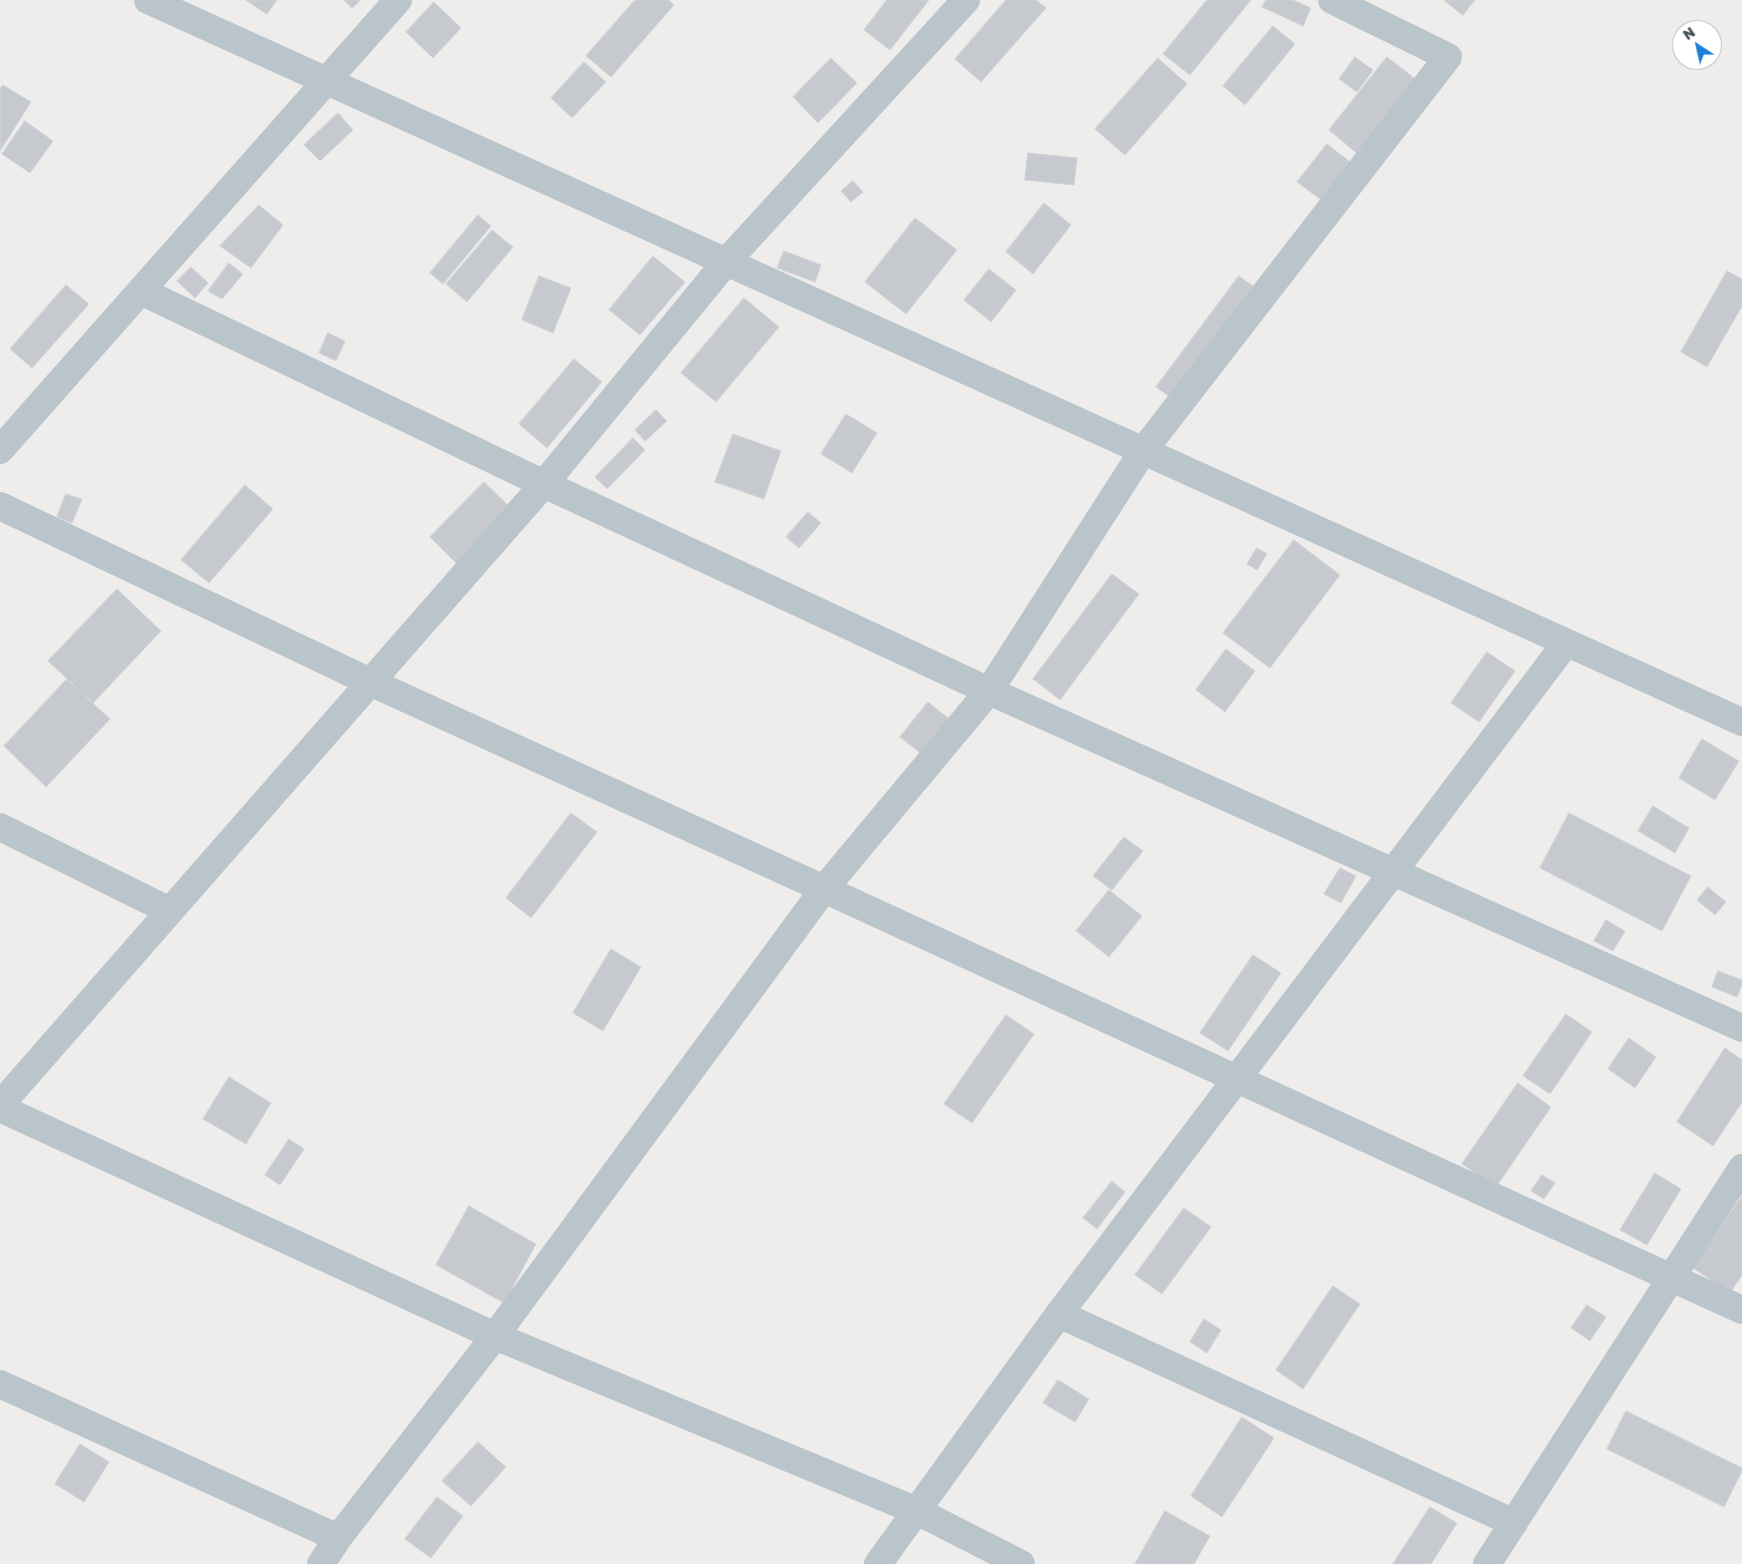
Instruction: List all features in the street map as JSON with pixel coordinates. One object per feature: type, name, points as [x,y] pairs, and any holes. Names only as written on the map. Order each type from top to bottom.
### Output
[{"type":"street","points":[[148,0],[1742,722]]},
{"type":"street","points":[[0,450],[398,0]]},
{"type":"street","points":[[966,0],[726,262],[544,484],[0,1106],[495,1336],[917,1511],[1021,1564]]},
{"type":"street","points":[[320,1564],[338,1538],[495,1336],[824,889],[989,691],[1143,451],[1448,57],[1332,0]]},
{"type":"street","points":[[141,291],[544,484],[989,691],[1742,1028]]},
{"type":"street","points":[[0,506],[370,682],[1742,1310]]},
{"type":"street","points":[[878,1564],[1059,1314],[1566,642]]},
{"type":"street","points":[[0,826],[170,910]]},
{"type":"street","points":[[1487,1564],[1742,1168]]},
{"type":"street","points":[[1059,1314],[1514,1523]]},
{"type":"street","points":[[0,1384],[338,1538]]},
{"type":"building","points":[[246,0],[277,0],[267,14]]},
{"type":"building","points":[[344,0],[361,0],[352,8]]},
{"type":"building","points":[[635,0],[669,0],[674,5],[611,77],[586,56]]},
{"type":"building","points":[[887,0],[929,0],[890,50],[864,30]]},
{"type":"building","points":[[1006,0],[1036,0],[1046,8],[981,82],[955,59]]},
{"type":"building","points":[[1207,0],[1251,0],[1190,75],[1163,54]]},
{"type":"building","points":[[1266,0],[1293,0],[1311,8],[1303,26],[1262,7]]},
{"type":"building","points":[[1444,0],[1475,0],[1463,15]]},
{"type":"building","points":[[434,2],[461,28],[433,58],[406,32]]},
{"type":"building","points":[[1273,26],[1295,44],[1245,105],[1223,86]]},
{"type":"building","points":[[1355,57],[1373,70],[1357,92],[1339,79]]},
{"type":"building","points":[[1387,57],[1418,81],[1359,155],[1329,130]]},
{"type":"building","points":[[831,58],[857,83],[818,123],[793,97]]},
{"type":"building","points":[[1158,58],[1187,84],[1125,155],[1095,129]]},
{"type":"building","points":[[584,62],[606,82],[572,118],[551,98]]},
{"type":"building","points":[[3,85],[31,102],[0,151],[0,89]]},
{"type":"building","points":[[338,113],[353,130],[320,161],[304,145]]},
{"type":"building","points":[[25,121],[53,141],[30,173],[2,154]]},
{"type":"building","points":[[1327,144],[1354,165],[1324,202],[1297,182]]},
{"type":"building","points":[[1028,153],[1077,158],[1074,185],[1025,180]]},
{"type":"building","points":[[853,181],[863,192],[851,202],[841,191]]},
{"type":"building","points":[[1044,203],[1071,225],[1033,274],[1006,252]]},
{"type":"building","points":[[259,205],[283,225],[251,268],[220,246]]},
{"type":"building","points":[[478,215],[491,226],[443,284],[430,273]]},
{"type":"building","points":[[915,218],[957,250],[906,314],[865,282]]},
{"type":"building","points":[[492,230],[513,247],[467,302],[446,284]]},
{"type":"building","points":[[784,251],[821,265],[815,282],[777,268]]},
{"type":"building","points":[[653,256],[685,282],[640,335],[609,310]]},
{"type":"building","points":[[229,263],[243,274],[222,299],[208,291]]},
{"type":"building","points":[[191,267],[208,283],[195,298],[177,281]]},
{"type":"building","points":[[989,269],[1016,290],[991,322],[964,300]]},
{"type":"building","points":[[1727,271],[1742,279],[1742,306],[1707,367],[1681,352]]},
{"type":"building","points":[[539,276],[571,288],[553,333],[522,320]]},
{"type":"building","points":[[1239,276],[1258,290],[1176,401],[1156,387]]},
{"type":"building","points":[[66,285],[89,304],[32,368],[10,349]]},
{"type":"building","points":[[744,298],[779,327],[716,402],[681,373]]},
{"type":"building","points":[[328,333],[345,341],[336,361],[319,353]]},
{"type":"building","points":[[574,359],[602,382],[547,448],[519,424]]},
{"type":"building","points":[[656,410],[667,421],[645,441],[635,430]]},
{"type":"building","points":[[846,414],[877,433],[852,473],[821,454]]},
{"type":"building","points":[[733,434],[781,451],[764,499],[715,482]]},
{"type":"building","points":[[633,438],[645,450],[607,489],[595,477]]},
{"type":"building","points":[[484,482],[512,509],[458,565],[430,537]]},
{"type":"building","points":[[245,485],[273,509],[209,583],[181,560]]},
{"type":"building","points":[[66,494],[82,499],[72,523],[57,517]]},
{"type":"building","points":[[808,512],[821,523],[799,548],[786,537]]},
{"type":"building","points":[[1294,540],[1340,575],[1270,668],[1223,633]]},
{"type":"building","points":[[1257,548],[1267,554],[1257,570],[1247,564]]},
{"type":"building","points":[[1112,574],[1139,594],[1060,700],[1033,679]]},
{"type":"building","points":[[117,589],[161,631],[93,703],[48,661]]},
{"type":"building","points":[[1226,649],[1255,671],[1225,712],[1196,690]]},
{"type":"building","points":[[1487,652],[1515,671],[1479,722],[1451,703]]},
{"type":"building","points":[[67,679],[110,719],[46,787],[4,746]]},
{"type":"building","points":[[928,702],[952,721],[924,756],[900,737]]},
{"type":"building","points":[[1702,739],[1739,761],[1715,800],[1679,778]]},
{"type":"building","points":[[1653,806],[1689,828],[1675,853],[1638,831]]},
{"type":"building","points":[[571,813],[597,832],[531,918],[506,898]]},
{"type":"building","points":[[1569,813],[1691,876],[1662,931],[1540,868]]},
{"type":"building","points":[[1124,837],[1143,851],[1112,890],[1093,876]]},
{"type":"building","points":[[1340,868],[1356,876],[1341,903],[1324,894]]},
{"type":"building","points":[[1708,887],[1726,902],[1715,915],[1697,900]]},
{"type":"building","points":[[1109,890],[1142,916],[1109,957],[1076,931]]},
{"type":"building","points":[[1606,920],[1625,931],[1613,951],[1594,941]]},
{"type":"building","points":[[611,949],[641,967],[603,1031],[573,1013]]},
{"type":"building","points":[[1253,955],[1281,973],[1228,1051],[1200,1033]]},
{"type":"building","points":[[1718,971],[1742,980],[1737,997],[1712,987]]},
{"type":"building","points":[[1566,1014],[1592,1032],[1550,1094],[1523,1076]]},
{"type":"building","points":[[1006,1015],[1034,1034],[972,1123],[944,1104]]},
{"type":"building","points":[[1629,1038],[1656,1057],[1635,1088],[1608,1069]]},
{"type":"building","points":[[1725,1048],[1742,1060],[1742,1102],[1713,1146],[1677,1122]]},
{"type":"building","points":[[229,1077],[271,1103],[246,1144],[203,1119]]},
{"type":"building","points":[[1518,1083],[1551,1107],[1496,1187],[1462,1164]]},
{"type":"building","points":[[289,1139],[304,1149],[280,1185],[265,1175]]},
{"type":"building","points":[[1655,1173],[1681,1189],[1647,1245],[1620,1230]]},
{"type":"building","points":[[1542,1175],[1555,1183],[1544,1199],[1531,1191]]},
{"type":"building","points":[[1112,1181],[1125,1192],[1097,1229],[1083,1218]]},
{"type":"building","points":[[1742,1196],[1742,1275],[1730,1293],[1693,1268]]},
{"type":"building","points":[[469,1206],[536,1244],[504,1303],[436,1265]]},
{"type":"building","points":[[1184,1208],[1211,1227],[1162,1294],[1135,1275]]},
{"type":"building","points":[[1333,1286],[1360,1304],[1303,1389],[1276,1370]]},
{"type":"building","points":[[1587,1305],[1606,1317],[1590,1341],[1571,1328]]},
{"type":"building","points":[[1204,1319],[1221,1330],[1207,1353],[1190,1342]]},
{"type":"building","points":[[1058,1380],[1089,1399],[1075,1422],[1043,1403]]},
{"type":"building","points":[[1626,1411],[1742,1468],[1724,1507],[1607,1449]]},
{"type":"building","points":[[1242,1417],[1274,1438],[1222,1517],[1191,1496]]},
{"type":"building","points":[[478,1442],[506,1467],[471,1506],[442,1481]]},
{"type":"building","points":[[80,1444],[109,1462],[84,1502],[55,1484]]},
{"type":"building","points":[[437,1497],[463,1516],[431,1558],[405,1539]]},
{"type":"building","points":[[1430,1507],[1457,1523],[1431,1564],[1393,1564]]},
{"type":"building","points":[[1165,1511],[1210,1536],[1194,1564],[1135,1564]]}]
